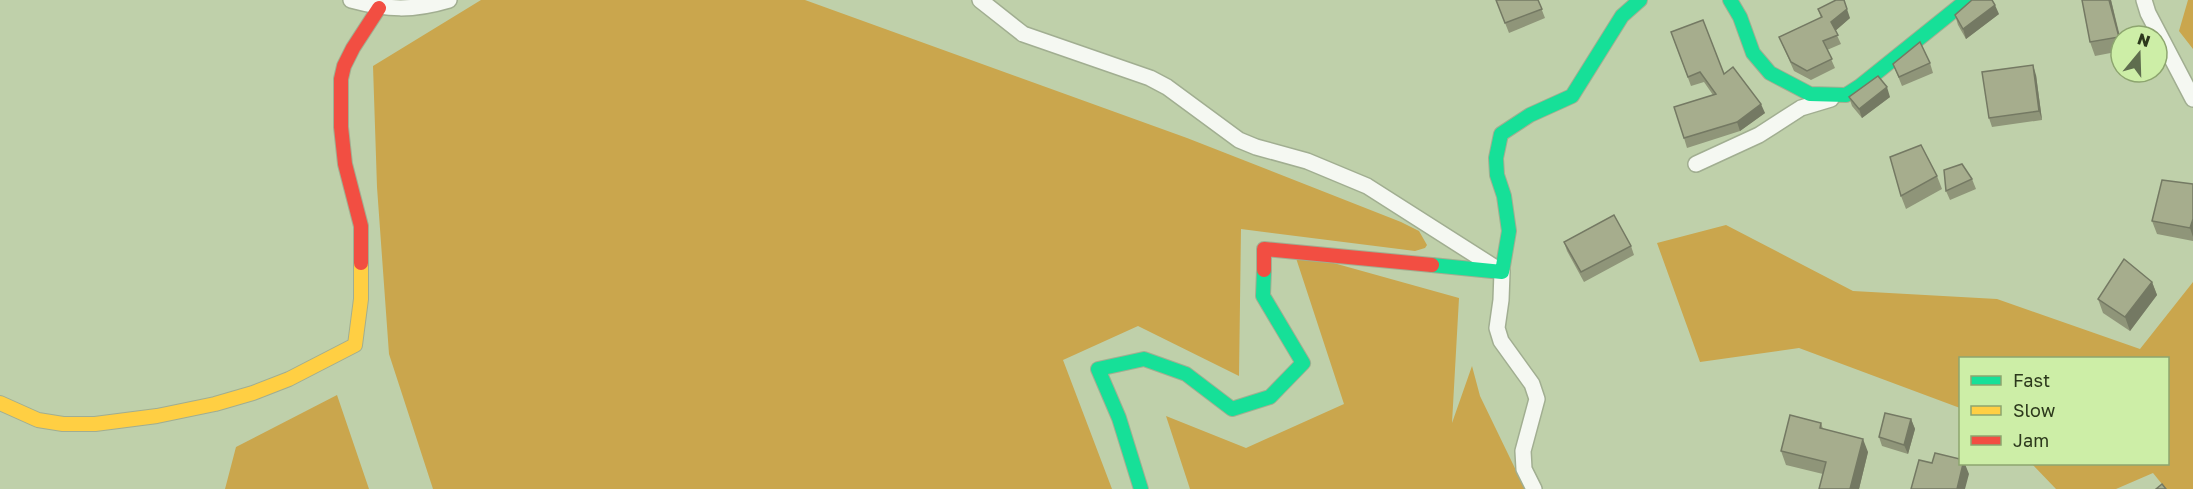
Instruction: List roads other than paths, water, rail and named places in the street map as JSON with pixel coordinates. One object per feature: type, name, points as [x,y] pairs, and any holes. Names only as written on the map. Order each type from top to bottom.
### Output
[{"type":"street","points":[[351,0],[379,8],[420,7],[449,0]]},
{"type":"street","points":[[1534,489],[1524,469],[1523,451],[1537,399],[1532,384],[1501,341],[1497,328],[1502,272],[1509,231],[1504,196],[1497,175],[1496,158],[1502,134],[1530,115],[1572,96],[1622,16],[1640,0]]},
{"type":"street","points":[[1730,0],[1740,17],[1753,53],[1770,73],[1810,94],[1829,96],[1846,94]]},
{"type":"street","points":[[1696,164],[1759,135],[1801,108],[1846,94],[1860,86],[1967,0]]},
{"type":"street","points":[[2145,0],[2148,13],[2193,99]]},
{"type":"street","points":[[989,3],[1023,34],[1150,78],[1167,87],[1239,140],[1307,161],[1367,186],[1502,272]]},
{"type":"street","points":[[0,403],[29,416],[50,422],[78,425],[97,425],[181,413],[269,387],[355,345],[361,299],[361,226],[345,164],[340,80],[353,48],[379,8]]},
{"type":"street","points":[[1141,489],[1119,418],[1098,369],[1144,359],[1186,375],[1232,409],[1270,397],[1304,363],[1263,296],[1264,249],[1502,272]]}]
